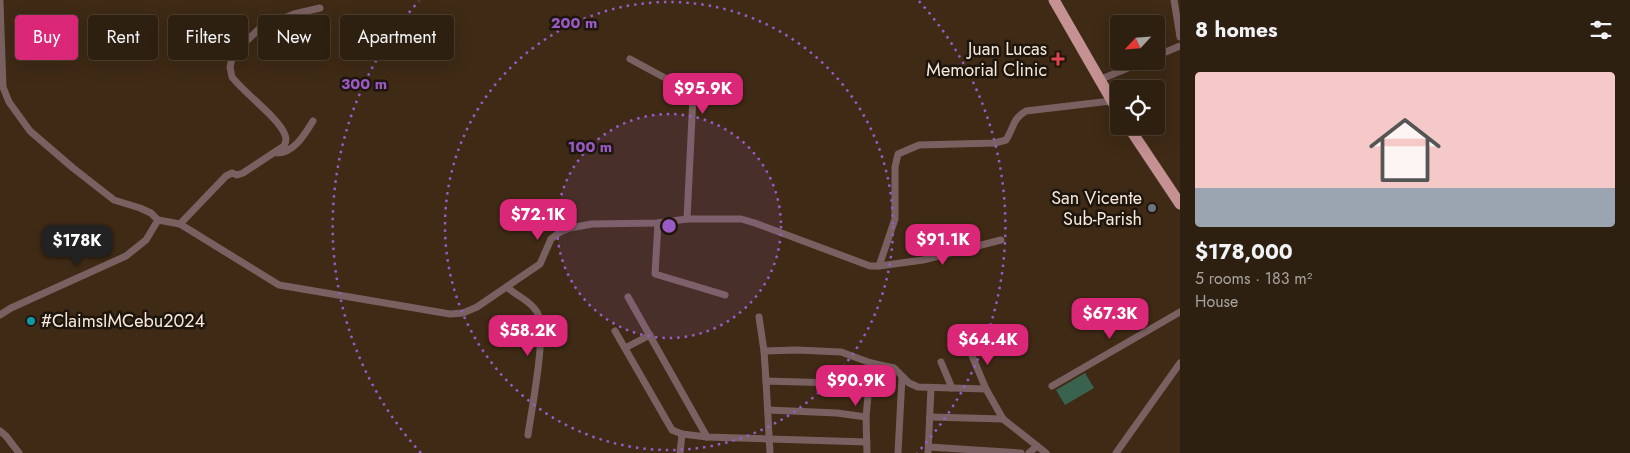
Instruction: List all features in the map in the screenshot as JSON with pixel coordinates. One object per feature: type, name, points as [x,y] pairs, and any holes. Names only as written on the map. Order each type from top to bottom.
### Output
[{"type":"main road","points":[[1054,0],[1110,99]]},
{"type":"main road","points":[[1134,135],[1180,204]]},
{"type":"street","points":[[1174,0],[1180,36]]},
{"type":"street","points":[[0,2],[3,87],[9,102],[30,131],[114,200],[140,208],[158,220],[180,224],[279,285],[450,314],[463,314],[508,287],[540,264],[551,239],[560,232],[592,224],[658,224],[687,219],[741,219],[870,266],[922,260],[1001,240]]},
{"type":"street","points":[[180,224],[226,176],[232,173],[237,175],[243,173],[284,146],[286,142],[285,134],[277,122],[232,77],[230,67],[233,54],[259,29],[294,14],[320,8]]},
{"type":"street","points":[[1165,52],[1180,46]]},
{"type":"street","points":[[630,59],[690,92],[693,96],[687,219]]},
{"type":"street","points":[[1099,80],[1123,70]]},
{"type":"street","points":[[879,266],[895,219],[895,167],[898,154],[919,145],[995,143],[1006,140],[1014,120],[1026,112],[1110,101]]},
{"type":"street","points":[[274,153],[281,153],[292,147],[303,137],[313,121]]},
{"type":"street","points":[[0,315],[11,308],[126,256],[146,240],[158,220]]},
{"type":"street","points":[[658,224],[655,274],[725,295]]},
{"type":"street","points":[[508,287],[533,307],[541,322],[538,371],[528,435]]},
{"type":"street","points":[[628,297],[707,437]]},
{"type":"street","points":[[1052,386],[1180,312]]},
{"type":"street","points":[[759,317],[764,351],[770,453]]},
{"type":"street","points":[[615,331],[672,430],[682,434],[707,437],[867,442]]},
{"type":"street","points":[[625,348],[650,335]]},
{"type":"street","points":[[764,351],[841,352],[871,363],[894,368],[902,377],[918,387],[986,389]]},
{"type":"street","points":[[970,351],[986,389],[1003,419],[1046,453]]},
{"type":"street","points":[[940,362],[952,388]]},
{"type":"street","points":[[866,453],[866,417],[871,363]]},
{"type":"street","points":[[1116,453],[1180,363]]},
{"type":"street","points":[[898,453],[902,377]]},
{"type":"street","points":[[766,381],[870,384]]},
{"type":"street","points":[[932,388],[928,450],[1021,453]]},
{"type":"street","points":[[768,410],[837,413],[866,417]]},
{"type":"street","points":[[930,416],[1003,419]]},
{"type":"street","points":[[0,431],[19,453]]},
{"type":"street","points":[[680,453],[682,434]]},
{"type":"street","points":[[1029,453],[1037,446]]},
{"type":"green space","points":[[1085,373],[1094,388],[1065,405],[1056,390]]},
{"type":"place","name":"Juan Lucas Memorial Clinic","points":[[1058,59]]},
{"type":"place","name":"San Vicente Sub-Parish","points":[[1152,208]]},
{"type":"place","name":"#ClaimsIMCebu2024","points":[[31,321]]}]
